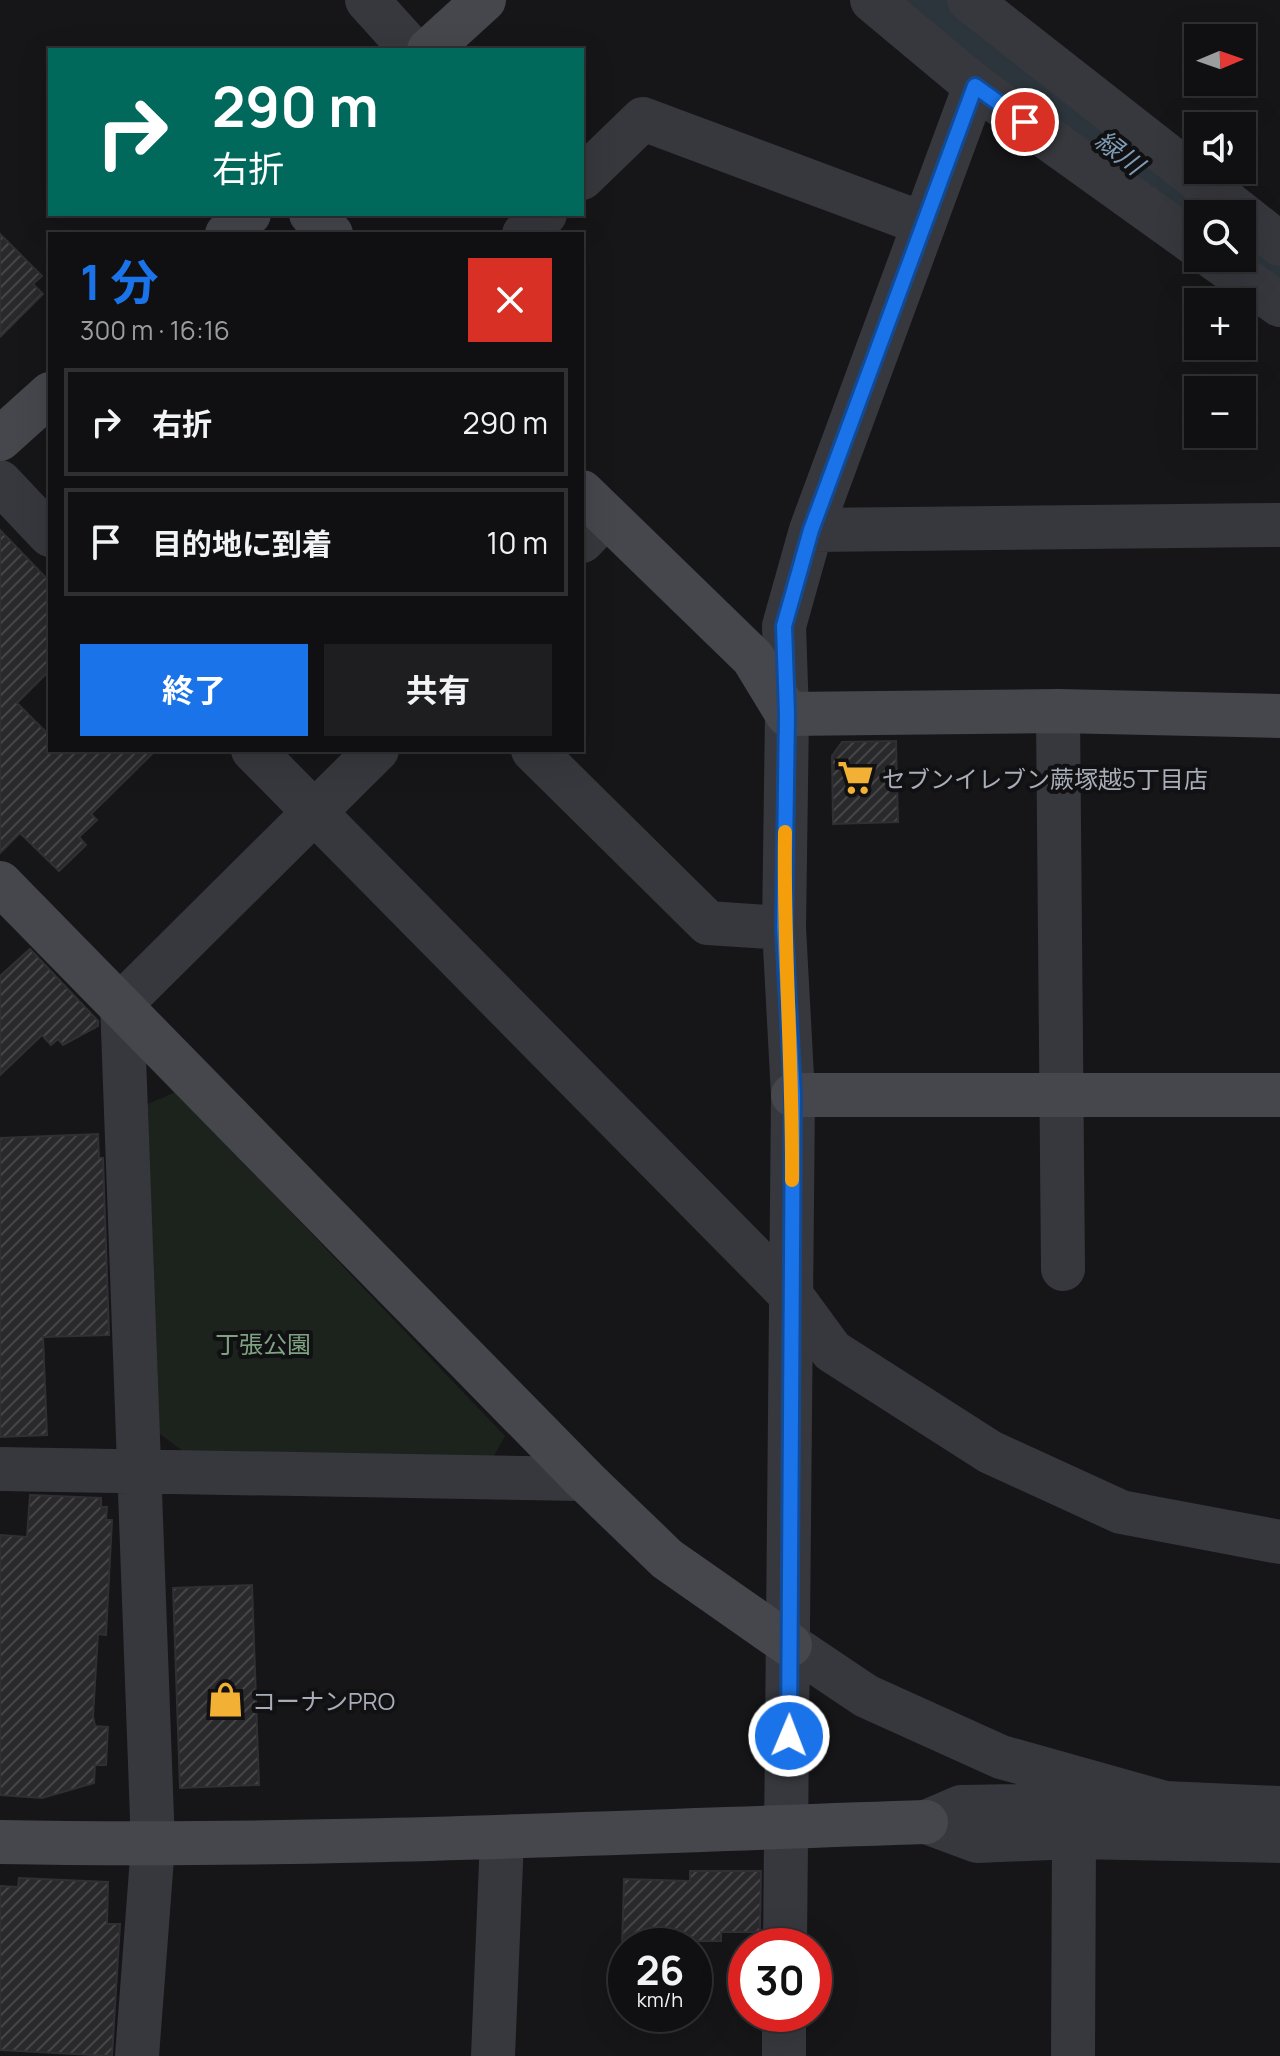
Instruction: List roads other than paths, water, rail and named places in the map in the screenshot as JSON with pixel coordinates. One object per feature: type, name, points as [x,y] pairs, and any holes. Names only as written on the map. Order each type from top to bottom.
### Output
[{"type":"street","points":[[367,0],[410,48]]},
{"type":"street","points":[[431,48],[484,0]]},
{"type":"street","points":[[872,0],[975,86],[1184,236]]},
{"type":"street","points":[[992,7],[1225,200]]},
{"type":"street","points":[[785,1928],[793,1095],[784,928],[787,714],[784,626],[811,530],[975,86]]},
{"type":"street","points":[[584,176],[643,119],[924,224]]},
{"type":"street","points":[[229,232],[247,216]]},
{"type":"street","points":[[313,216],[329,232]]},
{"type":"street","points":[[526,232],[543,216]]},
{"type":"street","points":[[1256,225],[1280,244]]},
{"type":"street","points":[[1234,272],[1280,305]]},
{"type":"street","points":[[0,439],[48,396]]},
{"type":"street","points":[[0,482],[48,533]]},
{"type":"street","points":[[590,516],[753,658],[787,714]]},
{"type":"street","points":[[811,530],[1280,525]]},
{"type":"street","points":[[787,714],[1058,711],[1280,716]]},
{"type":"street","points":[[1058,711],[1063,1269]]},
{"type":"street","points":[[255,752],[791,1295],[832,1351],[990,1452],[1121,1512],[1280,1542]]},
{"type":"street","points":[[137,2056],[153,1845],[122,1003],[375,752]]},
{"type":"street","points":[[535,752],[708,923],[784,928]]},
{"type":"street","points":[[0,883],[122,1003],[584,1479],[667,1559],[866,1696],[1001,1757],[1165,1803]]},
{"type":"street","points":[[793,1095],[1280,1095]]},
{"type":"street","points":[[0,1469],[584,1479]]},
{"type":"street","points":[[0,1842],[153,1845],[502,1838],[926,1822],[961,1807],[1165,1803],[1280,1808]]},
{"type":"street","points":[[926,1822],[977,1841],[1074,1837],[1280,1841]]},
{"type":"street","points":[[1073,2056],[1074,1837]]},
{"type":"street","points":[[493,2056],[502,1838]]},
{"type":"street","points":[[784,2032],[784,2056]]},
{"type":"waterway","name":"緑川","points":[[928,0],[1184,202]]},
{"type":"waterway","name":"緑川","points":[[1256,259],[1280,278]]},
{"type":"place","name":"セブンイレブン蕨塚越5丁目店","points":[[856,778]]},
{"type":"place","name":"コーナンPRO","points":[[226,1700]]},
{"type":"park label","name":"丁張公園","points":[[263,1343]]}]
